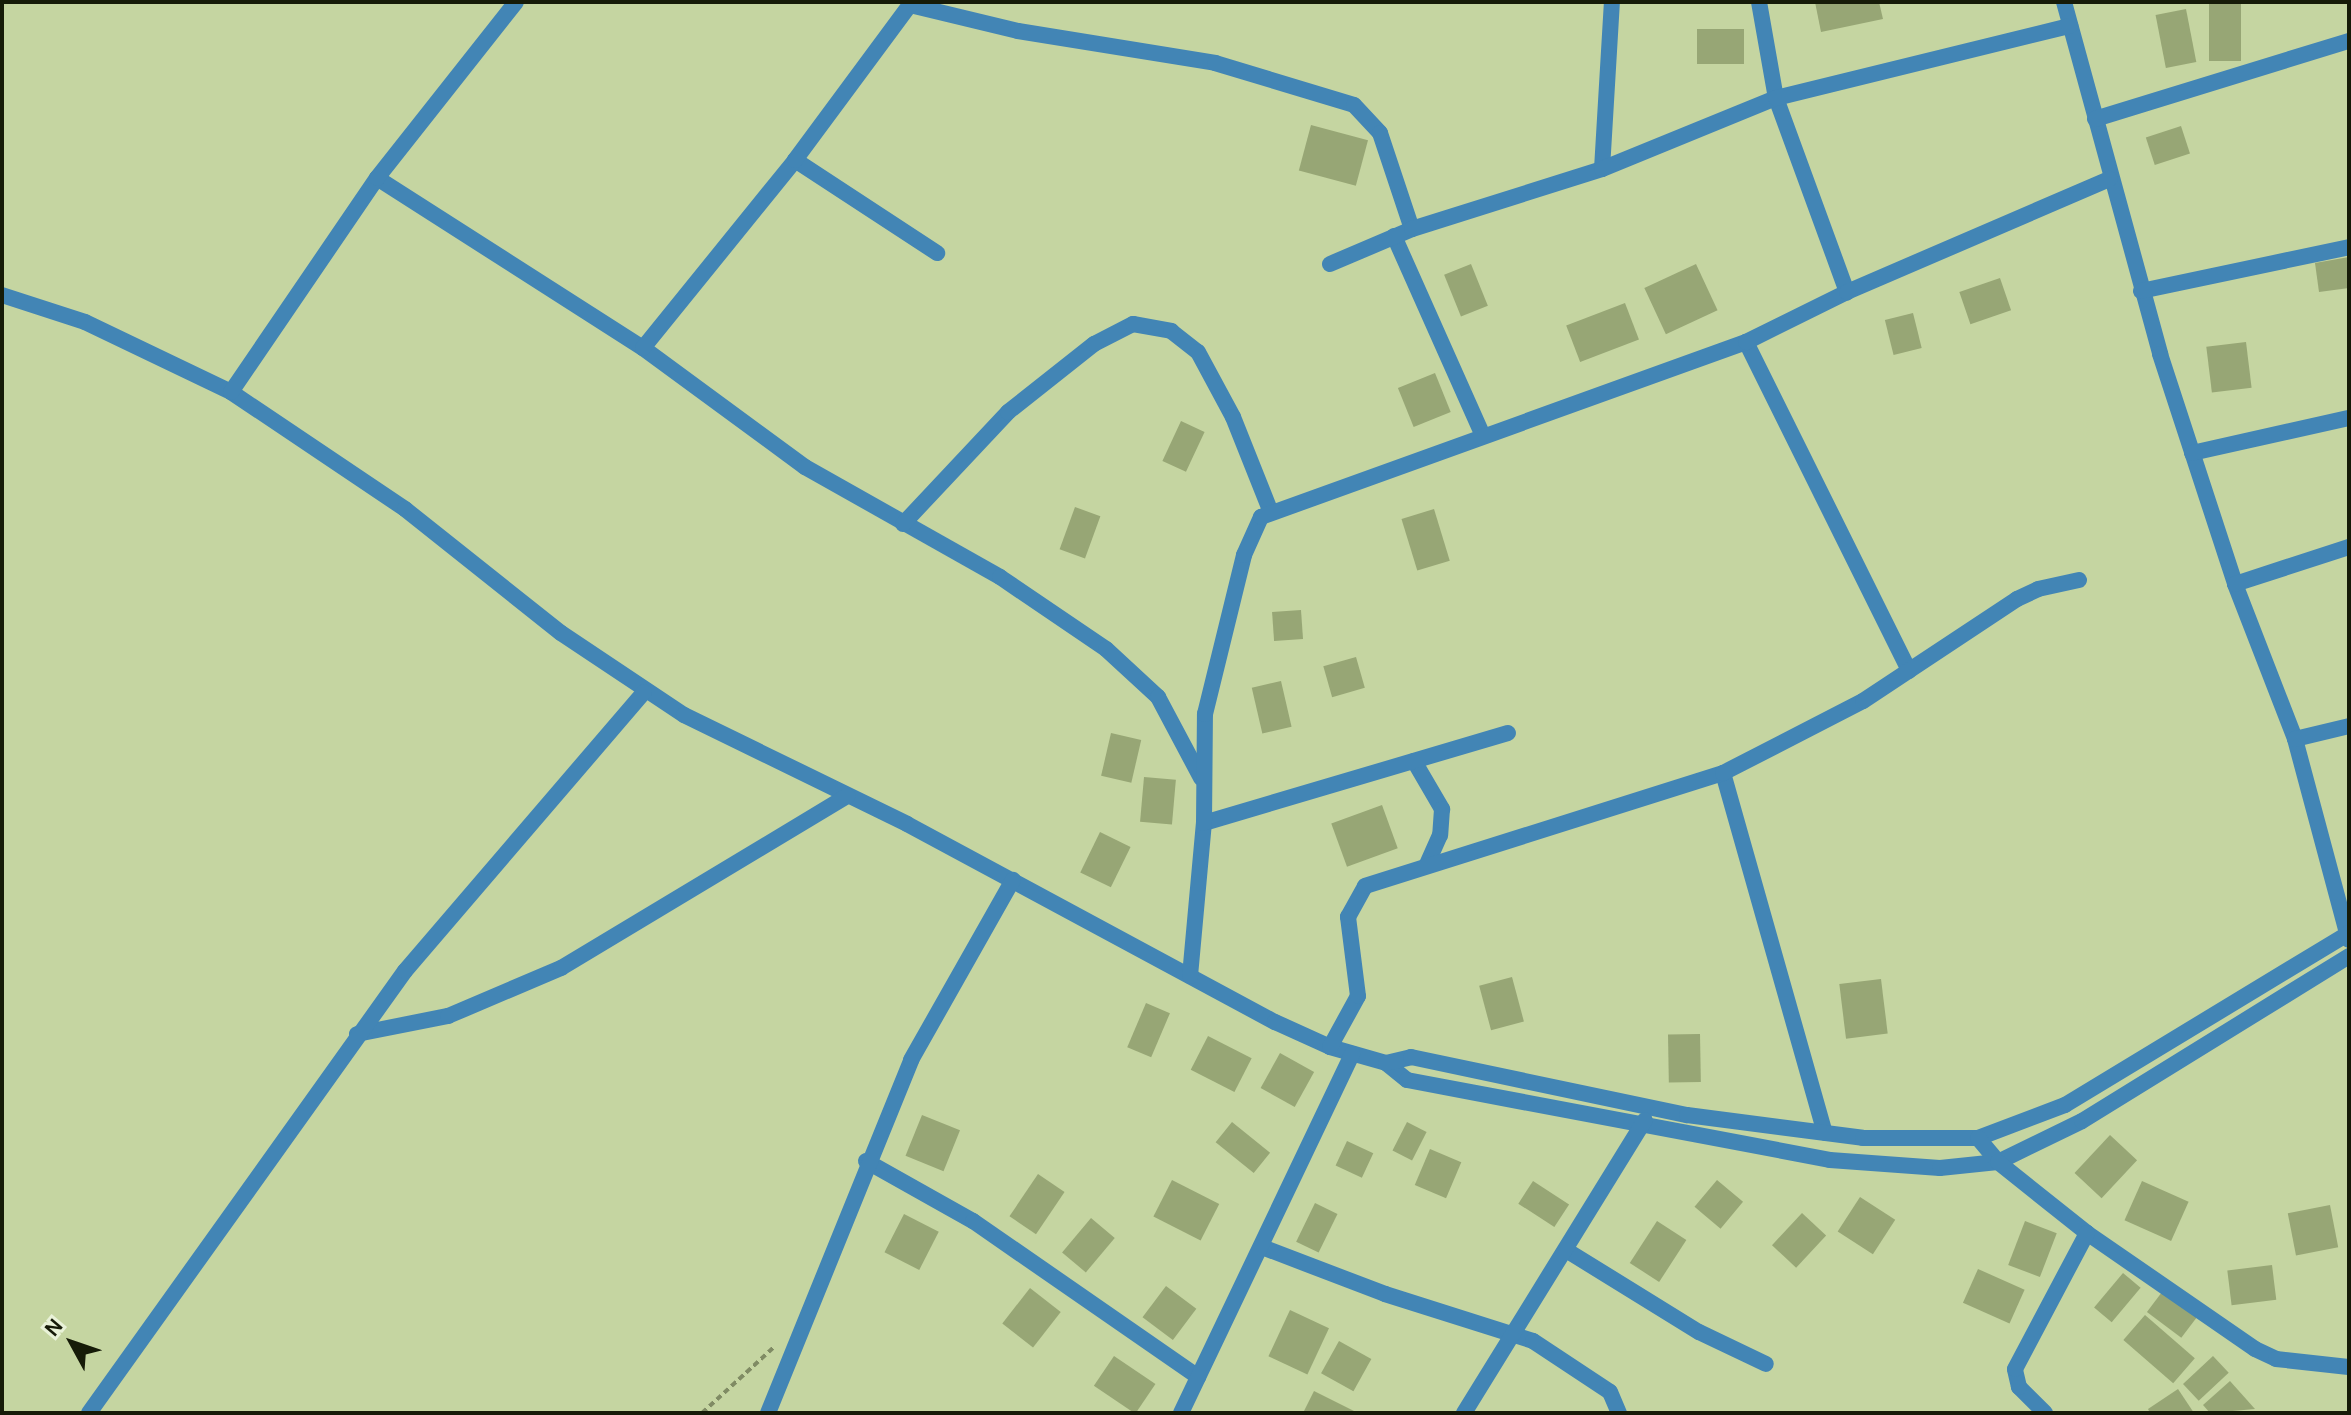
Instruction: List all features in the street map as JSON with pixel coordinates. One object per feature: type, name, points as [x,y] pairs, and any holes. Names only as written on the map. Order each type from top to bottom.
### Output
[{"type":"street","points":[[231,392],[377,178],[516,2]]},
{"type":"street","points":[[1602,169],[1612,2]]},
{"type":"street","points":[[1759,2],[1776,98],[1847,292]]},
{"type":"street","points":[[2064,2],[2141,291],[2235,584],[2295,739],[2349,940]]},
{"type":"street","points":[[643,348],[795,160],[911,3],[1018,31],[1215,63],[1354,105],[1380,133],[1412,229]]},
{"type":"street","points":[[1330,264],[1412,229],[1602,169],[1776,98],[2070,26]]},
{"type":"street","points":[[2095,119],[2349,41]]},
{"type":"street","points":[[795,160],[937,253]]},
{"type":"street","points":[[377,178],[643,348],[754,435],[903,524],[1000,577],[1106,649],[1158,697],[1202,780]]},
{"type":"street","points":[[1190,976],[1204,823],[1205,714],[1228,613],[1250,536],[1270,510],[1746,342],[1847,292],[2110,179]]},
{"type":"street","points":[[1394,236],[1483,436]]},
{"type":"street","points":[[2141,291],[2349,247]]},
{"type":"street","points":[[2,295],[85,322],[231,392],[405,509],[644,692],[1013,880],[1190,976],[1330,1047],[1386,1063],[1407,1080],[1640,1128],[1830,1160],[1940,1168],[1998,1162],[2082,1121],[2349,956]]},
{"type":"street","points":[[903,524],[1008,412],[1082,352],[1133,324],[1171,331],[1198,352],[1233,417],[1270,510]]},
{"type":"street","points":[[1746,342],[1909,671]]},
{"type":"street","points":[[2192,453],[2349,418]]},
{"type":"street","points":[[2235,584],[2349,547]]},
{"type":"street","points":[[1330,1047],[1358,996],[1349,908],[1365,886],[1723,773],[1909,671],[2017,599],[2079,580]]},
{"type":"street","points":[[89,1413],[357,1034],[644,692]]},
{"type":"street","points":[[2295,739],[2349,726]]},
{"type":"street","points":[[1204,823],[1508,733]]},
{"type":"street","points":[[1414,761],[1442,809],[1440,835],[1427,864]]},
{"type":"street","points":[[1723,773],[1825,1133]]},
{"type":"street","points":[[357,1034],[448,1016],[561,968],[847,796]]},
{"type":"street","points":[[768,1413],[866,1161],[911,1060],[1013,880]]},
{"type":"street","points":[[1386,1063],[1411,1057],[1652,1109],[1825,1133],[1978,1138],[2065,1105],[2348,933]]},
{"type":"street","points":[[2196,1026],[2206,1043]]},
{"type":"street","points":[[1181,1413],[1352,1054]]},
{"type":"street","points":[[1464,1413],[1652,1109]]},
{"type":"street","points":[[1978,1138],[1998,1162],[2087,1233],[2255,1349],[2276,1359],[2349,1367]]},
{"type":"street","points":[[866,1161],[973,1221],[1198,1377]]},
{"type":"street","points":[[2045,1413],[2019,1387],[2015,1369],[2087,1233]]},
{"type":"street","points":[[1262,1247],[1385,1294],[1550,1349],[1610,1392],[1619,1413]]},
{"type":"street","points":[[1566,1250],[1699,1332],[1766,1364]]},
{"type":"path","points":[[702,1413],[783,1340]]},
{"type":"building","points":[[1815,2],[1879,2],[1883,19],[1821,32]]},
{"type":"building","points":[[2209,2],[2241,2],[2241,61],[2209,61]]},
{"type":"building","points":[[2186,9],[2196,62],[2166,68],[2156,15]]},
{"type":"building","points":[[1697,29],[1744,29],[1744,64],[1697,64]]},
{"type":"building","points":[[1311,125],[1368,140],[1356,186],[1299,170]]},
{"type":"building","points":[[2181,126],[2190,154],[2155,165],[2146,137]]},
{"type":"building","points":[[2349,257],[2349,288],[2319,292],[2315,263]]},
{"type":"building","points":[[1471,264],[1488,306],[1461,317],[1444,275]]},
{"type":"building","points":[[1696,264],[1718,310],[1666,334],[1644,288]]},
{"type":"building","points":[[2000,278],[2011,310],[1970,324],[1959,292]]},
{"type":"building","points":[[1625,303],[1639,339],[1580,362],[1566,326]]},
{"type":"building","points":[[1913,313],[1922,348],[1894,355],[1885,320]]},
{"type":"building","points":[[2246,342],[2252,388],[2212,393],[2206,347]]},
{"type":"building","points":[[1435,373],[1451,412],[1414,427],[1398,388]]},
{"type":"building","points":[[1181,421],[1205,432],[1186,472],[1162,461]]},
{"type":"building","points":[[1075,507],[1100,516],[1085,559],[1060,549]]},
{"type":"building","points":[[1434,509],[1450,561],[1417,571],[1401,519]]},
{"type":"building","points":[[1301,610],[1303,639],[1274,641],[1272,612]]},
{"type":"building","points":[[1356,657],[1365,688],[1332,697],[1323,666]]},
{"type":"building","points":[[1281,681],[1292,727],[1262,734],[1252,688]]},
{"type":"building","points":[[1111,733],[1141,740],[1131,783],[1101,776]]},
{"type":"building","points":[[1144,777],[1176,780],[1172,825],[1140,822]]},
{"type":"building","points":[[1382,805],[1398,848],[1347,867],[1331,823]]},
{"type":"building","points":[[1100,832],[1131,847],[1111,887],[1080,872]]},
{"type":"building","points":[[1512,977],[1524,1021],[1491,1030],[1479,986]]},
{"type":"building","points":[[1881,979],[1888,1034],[1846,1039],[1839,984]]},
{"type":"building","points":[[1146,1003],[1170,1013],[1151,1057],[1127,1047]]},
{"type":"building","points":[[1700,1034],[1701,1082],[1669,1083],[1668,1035]]},
{"type":"building","points":[[1208,1036],[1252,1058],[1234,1092],[1191,1070]]},
{"type":"building","points":[[1280,1053],[1314,1072],[1295,1107],[1261,1088]]},
{"type":"building","points":[[922,1115],[960,1130],[944,1171],[906,1156]]},
{"type":"building","points":[[1232,1122],[1270,1153],[1254,1173],[1216,1142]]},
{"type":"building","points":[[1407,1122],[1427,1132],[1412,1160],[1392,1151]]},
{"type":"building","points":[[2110,1135],[2137,1160],[2102,1198],[2075,1173]]},
{"type":"building","points":[[1347,1141],[1373,1153],[1362,1178],[1336,1165]]},
{"type":"building","points":[[1430,1149],[1461,1162],[1446,1198],[1415,1185]]},
{"type":"building","points":[[1038,1174],[1065,1192],[1036,1234],[1009,1216]]},
{"type":"building","points":[[1172,1180],[1219,1204],[1201,1241],[1153,1217]]},
{"type":"building","points":[[1717,1180],[1743,1202],[1721,1229],[1695,1207]]},
{"type":"building","points":[[1533,1181],[1569,1204],[1554,1227],[1518,1204]]},
{"type":"building","points":[[2142,1181],[2189,1202],[2171,1241],[2125,1220]]},
{"type":"building","points":[[1860,1197],[1895,1220],[1873,1254],[1838,1231]]},
{"type":"building","points":[[1315,1203],[1337,1214],[1319,1253],[1296,1242]]},
{"type":"building","points":[[2330,1205],[2338,1247],[2296,1255],[2288,1213]]},
{"type":"building","points":[[1802,1213],[1826,1236],[1796,1268],[1772,1245]]},
{"type":"building","points":[[904,1214],[939,1232],[919,1270],[884,1252]]},
{"type":"building","points":[[1091,1218],[1115,1238],[1086,1272],[1062,1252]]},
{"type":"building","points":[[1657,1221],[1686,1240],[1659,1282],[1630,1263]]},
{"type":"building","points":[[2025,1221],[2057,1233],[2040,1277],[2008,1265]]},
{"type":"building","points":[[2272,1265],[2276,1300],[2232,1305],[2227,1270]]},
{"type":"building","points":[[1978,1269],[2025,1290],[2010,1324],[1963,1303]]},
{"type":"building","points":[[2123,1273],[2141,1288],[2112,1322],[2094,1307]]},
{"type":"building","points":[[1166,1286],[1196,1309],[1173,1340],[1143,1317]]},
{"type":"building","points":[[1030,1288],[1061,1312],[1033,1347],[1002,1323]]},
{"type":"building","points":[[2165,1288],[2199,1314],[2181,1338],[2147,1312]]},
{"type":"building","points":[[1290,1310],[1329,1328],[1307,1374],[1268,1356]]},
{"type":"building","points":[[2145,1315],[2195,1358],[2173,1383],[2123,1340]]},
{"type":"building","points":[[1339,1341],[1371,1359],[1353,1391],[1321,1373]]},
{"type":"building","points":[[1114,1356],[1155,1384],[1136,1413],[1094,1386]]},
{"type":"building","points":[[2213,1356],[2229,1373],[2199,1401],[2183,1384]]},
{"type":"building","points":[[2230,1381],[2255,1409],[2210,1413],[2203,1405]]},
{"type":"building","points":[[2178,1389],[2194,1413],[2150,1413],[2148,1409]]},
{"type":"building","points":[[1314,1391],[1358,1413],[1303,1413]]}]
